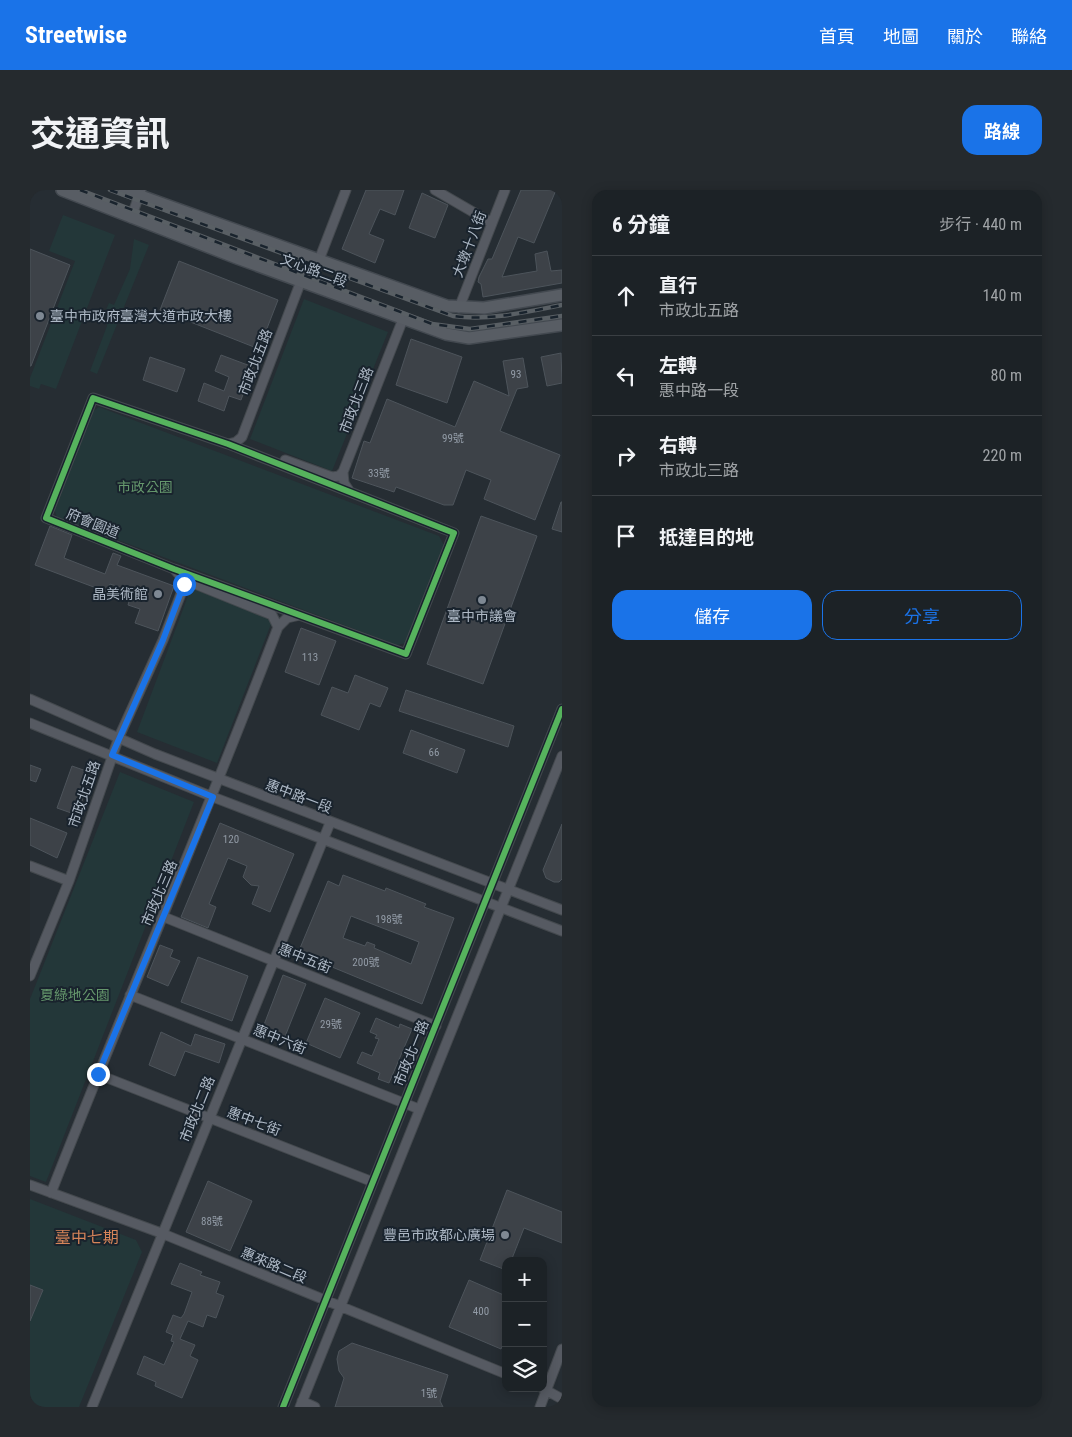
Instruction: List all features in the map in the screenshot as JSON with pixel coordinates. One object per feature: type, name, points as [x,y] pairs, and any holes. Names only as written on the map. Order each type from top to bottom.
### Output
[{"type":"main road","name":"文心路二段","points":[[62,190],[131,218],[446,334],[470,338],[562,325]]},
{"type":"main road","name":"文心路二段","points":[[124,190],[140,193],[447,306],[484,308],[562,295]]},
{"type":"street","name":"市政北五路","points":[[242,437],[301,281],[319,260],[346,190]]},
{"type":"street","points":[[434,190],[492,223]]},
{"type":"street","name":"大墩十八街","points":[[460,308],[505,190]]},
{"type":"street","points":[[131,218],[140,193]]},
{"type":"street","name":"市政北三路","points":[[343,472],[403,319]]},
{"type":"street","name":"府會園道","points":[[93,398],[290,465],[350,492],[454,533],[406,654],[300,615],[239,597],[46,518],[93,398]]},
{"type":"street","points":[[228,444],[236,442],[242,437],[249,446],[290,465],[332,477],[339,476],[343,472]]},
{"type":"street","points":[[343,472],[345,484],[350,492]]},
{"type":"street","points":[[174,569],[181,577],[184,586],[190,582],[239,597],[274,616],[278,627],[287,618],[300,615]]},
{"type":"street","name":"市政北五路","points":[[30,976],[33,962],[69,881],[119,737],[163,640],[184,586]]},
{"type":"street","name":"市政北三路","points":[[51,1193],[130,995],[220,780],[278,627]]},
{"type":"street","name":"惠中路一段","points":[[30,699],[220,780],[507,891],[562,910]]},
{"type":"street","name":"市政北一路","points":[[283,1407],[562,709]]},
{"type":"street","points":[[30,723],[213,797],[562,931]]},
{"type":"street","name":"市政北一路","points":[[301,1404],[562,756]]},
{"type":"street","name":"市政北二路","points":[[92,1407],[150,1267],[161,1233],[330,823]]},
{"type":"street","points":[[30,866],[69,881]]},
{"type":"street","name":"惠中五街","points":[[164,917],[436,1026]]},
{"type":"street","name":"惠中六街","points":[[130,995],[419,1109]]},
{"type":"street","name":"惠中七街","points":[[98,1074],[373,1182]]},
{"type":"street","name":"惠來路二段","points":[[30,1185],[161,1233],[325,1302],[502,1372]]},
{"type":"street","points":[[547,1382],[562,1349]]},
{"type":"street","points":[[547,1391],[562,1399]]},
{"type":"street","points":[[540,1407],[543,1392]]},
{"type":"street","points":[[301,1404],[315,1407]]},
{"type":"green space","points":[[63,215],[115,235],[56,389],[41,384],[39,389],[30,386],[30,378],[75,261],[49,251]]},
{"type":"green space","points":[[134,239],[149,245],[97,374],[90,371],[107,326],[105,312],[109,303],[114,305],[130,269]]},
{"type":"green space","points":[[304,299],[388,332],[332,471],[250,439]]},
{"type":"green space","name":"市政公園","points":[[99,407],[439,536],[444,545],[406,643],[397,645],[57,517],[54,509],[89,414]]},
{"type":"green space","points":[[191,588],[273,619],[217,763],[137,732]]},
{"type":"green space","name":"夏綠地公園","points":[[120,772],[194,802],[46,1182],[30,1176],[30,999]]},
{"type":"green space","points":[[30,1199],[136,1240],[142,1252],[79,1407],[30,1407]]},
{"type":"building","points":[[366,190],[404,190],[395,215],[380,209],[369,234],[384,240],[375,263],[342,249]]},
{"type":"building","points":[[521,190],[556,190],[534,243],[518,237],[502,277],[537,271],[535,254],[547,251],[551,271],[562,270],[562,283],[483,297],[481,284],[478,282],[479,277],[488,259],[492,259]]},
{"type":"building","points":[[422,193],[448,205],[435,238],[409,228]]},
{"type":"building","name":"臺中市政府臺灣大道市政大樓","points":[[30,249],[70,265],[31,366],[30,366]]},
{"type":"building","points":[[179,261],[278,300],[259,349],[160,310]]},
{"type":"building","points":[[411,339],[462,357],[447,403],[396,385]]},
{"type":"building","points":[[561,353],[562,383],[547,386],[541,357]]},
{"type":"building","points":[[221,355],[253,367],[241,400],[229,396],[224,411],[198,401],[204,383],[224,391],[229,377],[215,371]]},
{"type":"building","points":[[150,357],[185,369],[177,392],[143,380]]},
{"type":"building","points":[[523,358],[528,387],[517,389],[500,431],[560,455],[535,520],[484,499],[491,480],[466,470],[453,505],[444,505],[396,487],[394,492],[352,478],[364,441],[370,443],[387,399],[455,427],[474,381],[509,396],[503,361]]},
{"type":"building","points":[[562,502],[562,532],[552,529]]},
{"type":"building","name":"臺中市議會","points":[[481,516],[537,536],[483,684],[427,664]]},
{"type":"building","points":[[50,526],[72,535],[64,558],[105,574],[113,553],[121,556],[117,565],[174,586],[158,631],[135,623],[140,609],[128,605],[132,591],[110,584],[107,592],[35,565]]},
{"type":"building","points":[[301,628],[336,641],[319,685],[285,672]]},
{"type":"building","points":[[355,675],[388,688],[380,707],[370,703],[359,730],[321,715],[332,687],[348,693]]},
{"type":"building","points":[[406,690],[514,726],[508,747],[399,711]]},
{"type":"building","points":[[411,730],[465,750],[457,773],[403,753]]},
{"type":"building","points":[[30,765],[41,769],[36,782],[30,780]]},
{"type":"building","points":[[72,766],[92,773],[77,815],[57,808]]},
{"type":"building","points":[[30,818],[67,833],[57,858],[30,845]]},
{"type":"building","points":[[220,823],[294,854],[270,912],[252,904],[259,886],[251,885],[243,877],[247,866],[228,858],[209,904],[216,907],[208,928],[181,917]]},
{"type":"building","points":[[562,824],[562,879],[559,882],[554,882],[546,878],[543,870]]},
{"type":"building","points":[[343,875],[385,891],[386,888],[426,904],[424,907],[454,918],[422,1004],[298,953],[328,881],[339,886]],"holes":[[[351,916],[419,942],[411,964],[374,948],[375,945],[367,942],[365,946],[343,938]]]},
{"type":"building","points":[[160,945],[173,950],[170,957],[180,961],[168,986],[147,977]]},
{"type":"building","points":[[198,957],[248,976],[232,1021],[181,1002]]},
{"type":"building","points":[[283,975],[306,984],[284,1039],[262,1030]]},
{"type":"building","points":[[325,998],[360,1013],[340,1058],[306,1043]]},
{"type":"building","points":[[376,1018],[399,1028],[400,1024],[412,1029],[389,1083],[378,1079],[380,1073],[357,1063],[362,1052],[372,1056],[379,1039],[375,1038],[377,1035],[370,1032]]},
{"type":"building","points":[[161,1032],[191,1046],[195,1034],[225,1044],[219,1063],[185,1051],[175,1076],[149,1065]]},
{"type":"building","points":[[208,1181],[252,1201],[230,1251],[186,1232]]},
{"type":"building","name":"豐邑市政都心廣場","points":[[507,1190],[562,1212],[562,1243],[524,1228],[513,1257],[502,1257],[502,1268],[480,1260]]},
{"type":"building","points":[[180,1263],[202,1272],[200,1275],[220,1282],[216,1293],[224,1296],[216,1318],[207,1315],[203,1327],[188,1321],[180,1339],[195,1345],[190,1356],[198,1360],[182,1398],[155,1386],[156,1382],[137,1374],[144,1356],[164,1365],[174,1342],[171,1341],[173,1335],[166,1332],[173,1315],[181,1318],[184,1314],[192,1292],[171,1284]]},
{"type":"building","points":[[469,1280],[502,1294],[501,1349],[449,1327]]},
{"type":"building","points":[[30,1285],[43,1290],[30,1321]]},
{"type":"building","points":[[352,1343],[448,1375],[440,1401],[443,1407],[335,1407],[344,1378],[339,1371],[337,1359],[339,1351]]},
{"type":"railway","points":[[80,190],[432,324],[470,329],[562,316]]},
{"type":"railway","points":[[110,190],[453,316],[494,317],[562,305]]},
{"type":"cycle path","points":[[93,398],[228,444],[454,533],[406,654],[174,569],[46,518],[93,398]]},
{"type":"cycle path","points":[[283,1407],[562,709]]},
{"type":"place","name":"臺中市政府臺灣大道市政大樓","points":[[40,316]]},
{"type":"place","name":"晶美術館","points":[[158,594]]},
{"type":"place","name":"臺中市議會","points":[[482,600]]},
{"type":"place","name":"豐邑市政都心廣場","points":[[505,1235]]},
{"type":"district","name":"臺中七期","points":[[87,1237]]},
{"type":"route","points":[[98,1074],[213,797],[112,755],[163,640],[184,584]]}]
